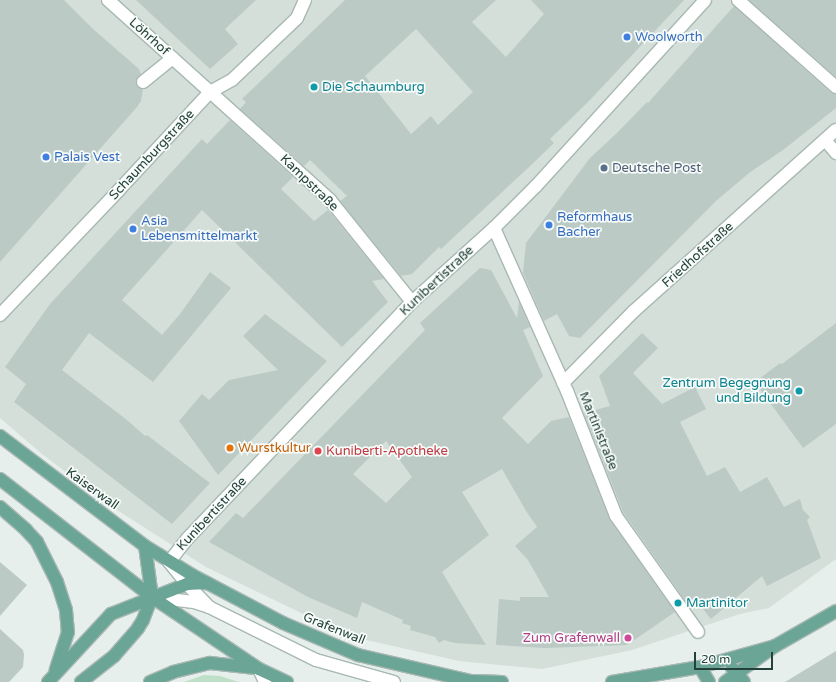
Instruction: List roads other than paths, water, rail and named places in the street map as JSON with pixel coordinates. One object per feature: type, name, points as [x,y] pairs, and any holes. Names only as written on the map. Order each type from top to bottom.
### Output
[{"type":"main road","name":"Kaiserwall","points":[[0,436],[145,546],[169,562]]},
{"type":"main road","points":[[0,479],[152,597],[259,669],[287,682]]},
{"type":"main road","points":[[0,507],[37,542],[57,582],[66,610],[66,640],[51,679]]},
{"type":"main road","points":[[81,682],[114,656],[138,628],[152,597],[145,546]]},
{"type":"main road","name":"Grafenwall","points":[[169,562],[283,623],[358,655],[471,681],[502,682]]},
{"type":"main road","points":[[51,679],[111,614],[187,584],[208,583]]},
{"type":"main road","points":[[725,682],[740,678],[775,646],[836,611]]},
{"type":"main road","points":[[612,682],[700,667],[775,646]]},
{"type":"main road","points":[[726,660],[740,678]]},
{"type":"main road","points":[[150,682],[173,672],[210,663],[259,669]]},
{"type":"main road","points":[[700,667],[709,682]]},
{"type":"street","name":"Löhrhof","points":[[108,0],[210,92]]},
{"type":"street","name":"Schaumburgstraße","points":[[0,315],[118,192],[210,92],[233,79],[297,18],[305,0]]},
{"type":"street","name":"Kunibertistraße","points":[[169,562],[203,522],[412,302],[494,228],[536,186],[705,0]]},
{"type":"street","points":[[738,0],[836,88]]},
{"type":"street","name":"Löhrhof","points":[[143,82],[173,58]]},
{"type":"street","name":"Kampstraße","points":[[210,92],[330,200],[412,302]]},
{"type":"street","name":"Friedhofstraße","points":[[563,383],[634,311],[826,141],[836,130]]},
{"type":"street","points":[[826,141],[836,153]]},
{"type":"street","name":"Martinistraße","points":[[494,228],[563,383],[616,516],[698,632]]},
{"type":"street","points":[[169,562],[209,607]]},
{"type":"street","points":[[152,597],[194,602],[209,607],[316,660],[394,682]]},
{"type":"street","points":[[259,669],[265,682]]},
{"type":"place","name":"Woolworth","points":[[627,37]]},
{"type":"place","name":"Die Schaumburg","points":[[314,87]]},
{"type":"place","name":"Palais Vest","points":[[46,157]]},
{"type":"place","name":"Deutsche Post","points":[[604,168]]},
{"type":"place","name":"Reformhaus Bacher","points":[[549,225]]},
{"type":"place","name":"Asia Lebensmittelmarkt","points":[[133,229]]},
{"type":"place","name":"Zentrum Begegnung und Bildung","points":[[799,391]]},
{"type":"place","name":"Wurstkultur","points":[[230,448]]},
{"type":"place","name":"Kuniberti-Apotheke","points":[[318,451]]},
{"type":"place","name":"Martinitor","points":[[678,603]]},
{"type":"place","name":"Zum Grafenwall","points":[[628,638]]}]
